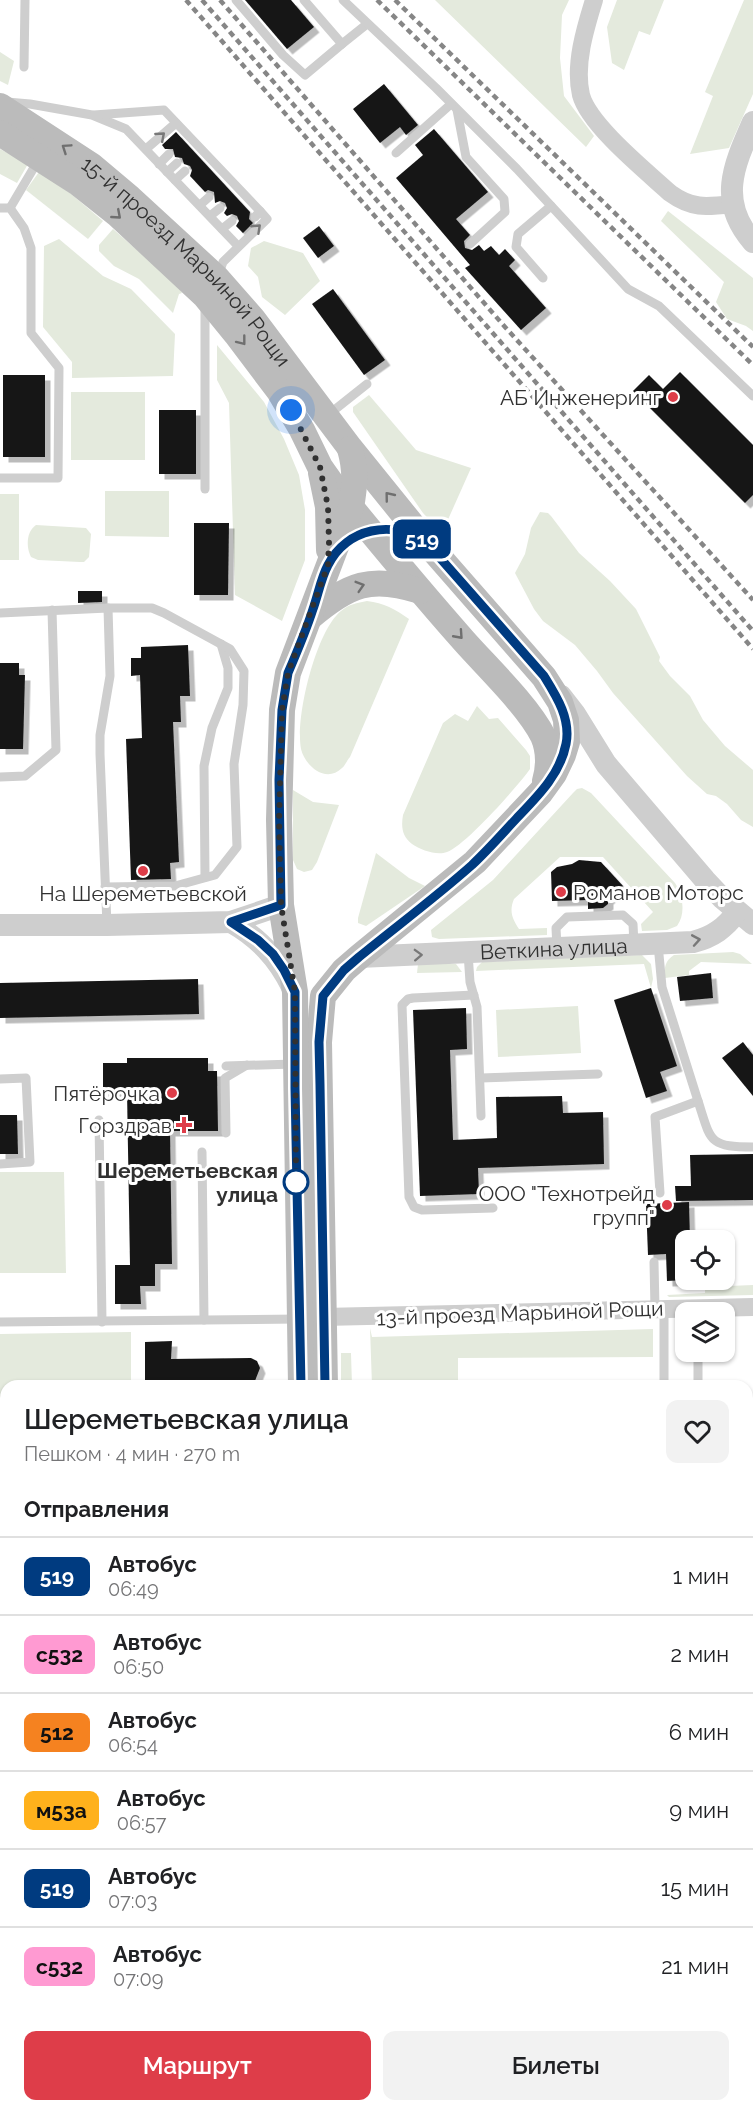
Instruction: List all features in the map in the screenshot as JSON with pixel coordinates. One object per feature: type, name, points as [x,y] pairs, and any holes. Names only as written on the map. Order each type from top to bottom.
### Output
[{"type":"main road","name":"15-й проезд Марьиной Рощи","points":[[0,106],[92,166],[155,220],[211,287],[236,334],[279,391],[320,467],[420,591],[516,700]]},
{"type":"main road","name":"15-й проезд Марьиной Рощи","points":[[0,134],[78,183],[259,327],[350,448],[426,542],[544,676]]},
{"type":"main road","points":[[324,1380],[311,1318],[294,1064],[295,992],[281,905],[279,780],[284,691],[288,673],[351,507],[356,484],[350,448]]},
{"type":"main road","points":[[320,467],[329,516],[328,565]]},
{"type":"main road","points":[[328,565],[341,547],[356,535],[371,530],[401,530],[426,542]]},
{"type":"main road","points":[[310,616],[348,590],[366,584],[382,582],[399,584],[420,591]]},
{"type":"main road","points":[[302,1380],[311,1318],[319,1042],[323,996],[344,970],[470,866],[541,792],[554,774],[567,740],[566,720],[560,702],[544,676]]},
{"type":"main road","points":[[516,700],[543,736],[547,749],[548,771],[541,792]]},
{"type":"street","points":[[594,0],[582,48],[579,75],[581,96],[591,114],[604,130],[682,202],[697,207],[733,204]]},
{"type":"street","points":[[753,122],[734,169],[731,185],[737,218],[753,242]]},
{"type":"street","name":"15-й проезд Марьиной Рощи","points":[[544,676],[575,714],[606,764]]},
{"type":"street","name":"15-й проезд Марьиной Рощи","points":[[516,700],[537,719],[606,764]]},
{"type":"street","name":"Веткина улица","points":[[359,957],[693,942],[708,938],[745,918],[705,880],[606,764]]},
{"type":"street","points":[[0,925],[231,922],[281,905]]},
{"type":"street","points":[[231,922],[258,940],[273,954],[295,992]]},
{"type":"street","name":"13-й проезд Марьиной Рощи","points":[[311,1318],[753,1307]]},
{"type":"lane","points":[[24,67],[25,0]]},
{"type":"lane","points":[[236,0],[283,55],[305,75],[367,24]]},
{"type":"lane","points":[[304,0],[342,44]]},
{"type":"lane","points":[[343,0],[454,107],[628,289],[659,306],[753,396]]},
{"type":"lane","points":[[0,101],[92,115],[126,129],[235,242]]},
{"type":"lane","points":[[396,153],[454,107]]},
{"type":"lane","points":[[454,107],[466,157],[504,199],[505,212],[470,244]]},
{"type":"lane","points":[[92,115],[164,110],[186,138],[237,193],[257,214],[267,219],[235,242]]},
{"type":"lane","points":[[146,149],[176,123]]},
{"type":"lane","points":[[159,164],[170,154]]},
{"type":"lane","points":[[0,478],[58,478],[59,368],[31,333],[32,248],[24,228],[5,208],[40,158]]},
{"type":"lane","points":[[167,172],[177,162]]},
{"type":"lane","points":[[175,180],[185,171]]},
{"type":"lane","points":[[200,205],[209,197]]},
{"type":"lane","points":[[543,278],[516,247],[518,234],[551,206]]},
{"type":"lane","points":[[210,216],[220,208]]},
{"type":"lane","points":[[222,229],[232,221]]},
{"type":"lane","points":[[205,489],[211,287],[240,230]]},
{"type":"lane","points":[[327,416],[366,384]]},
{"type":"lane","points":[[107,925],[100,754],[102,717],[110,676],[108,608]]},
{"type":"lane","points":[[0,613],[152,608],[230,649],[244,671],[243,705],[234,764],[237,847],[215,875],[175,885],[105,887]]},
{"type":"lane","points":[[0,777],[25,776],[56,750],[52,610]]},
{"type":"lane","points":[[205,877],[204,766],[212,728],[228,688],[228,668],[221,644]]},
{"type":"lane","points":[[557,948],[556,928],[567,917],[589,916],[623,915],[633,924],[634,945]]},
{"type":"lane","points":[[658,944],[662,987],[708,1132],[715,1142],[727,1147],[753,1147]]},
{"type":"lane","points":[[468,953],[470,982],[477,1007],[481,1116]]},
{"type":"lane","points":[[474,995],[413,998],[408,999],[402,1005],[409,1197],[414,1207],[422,1210],[493,1208]]},
{"type":"lane","points":[[226,1066],[294,1064]]},
{"type":"lane","points":[[226,1132],[225,1078],[247,1065]]},
{"type":"lane","points":[[481,1078],[597,1074]]},
{"type":"lane","points":[[0,1079],[26,1078],[30,1162],[0,1164]]},
{"type":"lane","points":[[660,1193],[655,1117],[698,1101]]},
{"type":"lane","points":[[99,1120],[102,1322]]},
{"type":"lane","points":[[202,1152],[204,1320]]},
{"type":"lane","points":[[654,1262],[664,1380]]},
{"type":"lane","points":[[0,1322],[311,1318]]},
{"type":"lane","points":[[698,1362],[698,1380]]},
{"type":"shaded area","points":[[435,0],[569,0],[562,15],[560,58],[564,96],[594,136],[586,147]]},
{"type":"shaded area","points":[[617,0],[664,0],[650,35],[639,31],[624,70],[612,63],[607,27]]},
{"type":"shaded area","points":[[744,0],[753,0],[753,94],[729,148],[690,154],[713,96],[705,92]]},
{"type":"shaded area","points":[[0,52],[14,61],[8,85],[0,81]]},
{"type":"shaded area","points":[[0,149],[28,164],[17,183],[0,174]]},
{"type":"shaded area","points":[[39,172],[70,193],[103,221],[88,239],[26,190]]},
{"type":"shaded area","points":[[668,211],[753,278],[753,331],[727,319],[716,302],[724,282],[661,221]]},
{"type":"shaded area","points":[[113,229],[178,286],[182,293],[179,294],[173,313],[139,279],[114,266],[99,251],[99,245]]},
{"type":"shaded area","points":[[59,239],[103,276],[131,289],[175,334],[173,376],[72,378],[72,362],[43,327],[44,246]]},
{"type":"shaded area","points":[[264,241],[303,253],[320,281],[285,315],[262,297],[258,277],[248,266],[251,248]]},
{"type":"shaded area","points":[[217,345],[264,402],[284,439],[299,475],[305,510],[305,560],[282,621],[235,595],[229,403],[217,380]]},
{"type":"shaded area","points":[[71,392],[145,392],[145,460],[71,460]]},
{"type":"shaded area","points":[[369,395],[416,450],[471,468],[442,533],[423,513],[353,412],[353,407]]},
{"type":"shaded area","points":[[105,491],[169,491],[169,537],[105,536]]},
{"type":"shaded area","points":[[0,494],[19,494],[19,560],[0,560]]},
{"type":"shaded area","points":[[540,512],[551,516],[579,553],[636,609],[660,657],[659,661],[690,696],[703,720],[725,746],[753,770],[753,827],[741,820],[727,804],[716,796],[707,794],[687,776],[613,693],[575,645],[543,621],[534,609],[515,573],[525,554],[531,528]]},
{"type":"shaded area","points":[[36,525],[86,528],[91,534],[89,557],[84,562],[80,562],[38,560],[31,557],[28,540],[30,532]]},
{"type":"shaded area","points":[[367,601],[389,607],[409,619],[350,757],[336,772],[323,774],[312,767],[301,749],[301,717],[309,676],[323,636],[332,621],[347,607]]},
{"type":"shaded area","points":[[477,706],[489,719],[498,718],[526,750],[530,756],[530,769],[491,815],[466,839],[447,852],[434,853],[424,850],[406,838],[402,827],[403,815],[443,723],[455,714],[468,721]]},
{"type":"shaded area","points":[[582,788],[591,793],[675,883],[682,904],[682,916],[677,926],[667,930],[642,931],[641,924],[653,912],[603,857],[560,857],[514,899],[512,907],[513,918],[519,929],[547,928],[547,935],[439,939],[432,937],[431,930],[493,880],[573,793]]},
{"type":"shaded area","points":[[293,790],[313,802],[339,805],[317,862],[312,870],[304,872],[297,869],[293,860]]},
{"type":"shaded area","points":[[376,853],[409,878],[425,886],[366,926],[358,923],[358,918]]},
{"type":"shaded area","points":[[733,952],[740,954],[752,964],[701,962],[689,971],[689,975],[665,978],[666,965],[674,955]]},
{"type":"shaded area","points":[[642,955],[651,964],[653,979],[651,988],[644,964],[476,971],[482,962]]},
{"type":"shaded area","points":[[418,964],[456,964],[462,972],[417,973]]},
{"type":"shaded area","points":[[578,1006],[581,1053],[498,1057],[496,1010]]},
{"type":"shaded area","points":[[0,1172],[64,1172],[66,1273],[0,1273]]},
{"type":"shaded area","points":[[753,1285],[753,1295],[669,1297],[667,1295],[705,1293],[705,1290],[735,1290],[735,1286]]},
{"type":"shaded area","points":[[370,1328],[372,1337],[653,1329],[653,1357],[458,1358],[458,1380],[372,1380]]},
{"type":"shaded area","points":[[131,1332],[131,1380],[0,1380],[0,1334]]},
{"type":"shaded area","points":[[341,1353],[351,1353],[352,1380],[341,1380]]},
{"type":"building","points":[[245,0],[291,0],[314,27],[287,49]]},
{"type":"building","points":[[384,84],[418,125],[406,135],[400,127],[380,143],[353,109]]},
{"type":"building","points":[[434,129],[488,192],[456,219],[470,235],[464,241],[465,248],[472,250],[479,245],[484,251],[491,246],[499,255],[505,249],[515,260],[509,266],[546,308],[521,330],[465,268],[470,265],[396,178],[423,155],[415,145]]},
{"type":"building","points":[[176,132],[250,212],[249,219],[253,223],[243,233],[236,226],[239,221],[237,216],[232,214],[227,216],[224,213],[227,208],[225,203],[220,201],[215,203],[214,192],[208,190],[205,192],[190,176],[192,170],[190,166],[184,164],[182,158],[175,157],[173,149],[165,149],[162,145]]},
{"type":"building","points":[[319,226],[334,246],[318,258],[303,238]]},
{"type":"building","points":[[333,289],[385,360],[364,375],[312,304]]},
{"type":"building","points":[[680,372],[753,445],[753,495],[745,503],[633,391],[649,375],[663,389]]},
{"type":"building","points":[[3,375],[45,375],[45,457],[3,457]]},
{"type":"building","points":[[159,410],[196,410],[196,474],[159,474]]},
{"type":"building","points":[[194,523],[229,523],[228,595],[194,595]]},
{"type":"building","points":[[78,591],[102,591],[102,602],[78,603]]},
{"type":"building","points":[[188,645],[190,696],[180,696],[181,722],[173,722],[179,862],[170,863],[171,879],[131,880],[126,739],[142,738],[140,675],[131,676],[131,658],[141,658],[141,647]]},
{"type":"building","points":[[0,663],[19,663],[19,675],[25,675],[23,749],[0,749]]},
{"type":"building","points":[[579,860],[601,862],[623,886],[608,899],[608,904],[603,908],[588,909],[588,900],[552,901],[551,872],[557,867]]},
{"type":"building","points":[[711,973],[713,998],[680,1001],[677,977]]},
{"type":"building","points":[[198,979],[199,1014],[0,1018],[0,983]]},
{"type":"building","points":[[651,988],[677,1066],[660,1072],[667,1091],[646,1098],[614,1000]]},
{"type":"building","points":[[466,1008],[467,1049],[450,1050],[453,1140],[497,1138],[496,1097],[562,1096],[563,1113],[603,1112],[604,1164],[478,1168],[479,1194],[420,1196],[413,1010]]},
{"type":"building","points":[[743,1042],[753,1055],[753,1096],[722,1058]]},
{"type":"building","points":[[127,1058],[208,1058],[208,1071],[217,1071],[218,1131],[170,1131],[172,1264],[155,1264],[155,1286],[140,1286],[141,1304],[115,1304],[115,1265],[130,1265],[127,1092],[103,1093],[103,1063],[127,1063]]},
{"type":"building","points":[[0,1115],[17,1115],[18,1154],[0,1154]]},
{"type":"building","points":[[753,1154],[753,1200],[676,1201],[675,1186],[691,1186],[690,1155]]},
{"type":"building","points":[[689,1202],[690,1230],[675,1230],[675,1281],[667,1281],[666,1254],[648,1255],[646,1204]]},
{"type":"building","points":[[172,1341],[171,1359],[251,1358],[257,1361],[260,1368],[255,1380],[145,1380],[145,1342]]},
{"type":"railway","points":[[186,0],[753,649]]},
{"type":"railway","points":[[202,0],[753,631]]},
{"type":"railway","points":[[220,0],[505,327],[753,600]]},
{"type":"railway","points":[[377,0],[753,365]]},
{"type":"railway","points":[[395,0],[753,347]]},
{"type":"bus line","name":"519","points":[[301,1380],[295,992],[273,954],[245,930],[231,922],[281,905],[279,780],[284,691],[288,673],[328,565],[341,547],[356,535],[371,530],[401,530],[426,542],[544,676],[560,702],[566,720],[567,742],[554,774],[541,792],[475,862],[344,970],[323,996],[319,1042],[325,1380]]},
{"type":"place","name":"АБ Инженеринг","points":[[673,397]]},
{"type":"place","name":"На Шереметьевской","points":[[143,871]]},
{"type":"place","name":"Романов Моторс","points":[[561,892]]},
{"type":"place","name":"Пятёрочка","points":[[172,1093]]},
{"type":"place","name":"Горздрав","points":[[184,1125]]},
{"type":"place","name":"Шереметьевская улица","points":[[296,1182]]},
{"type":"place","name":"ООО \"Технотрейд групп\"","points":[[667,1205]]},
{"type":"route","points":[[291,410],[320,467],[330,525],[328,565],[288,673],[284,691],[279,780],[281,905],[295,992],[296,1182]]}]
